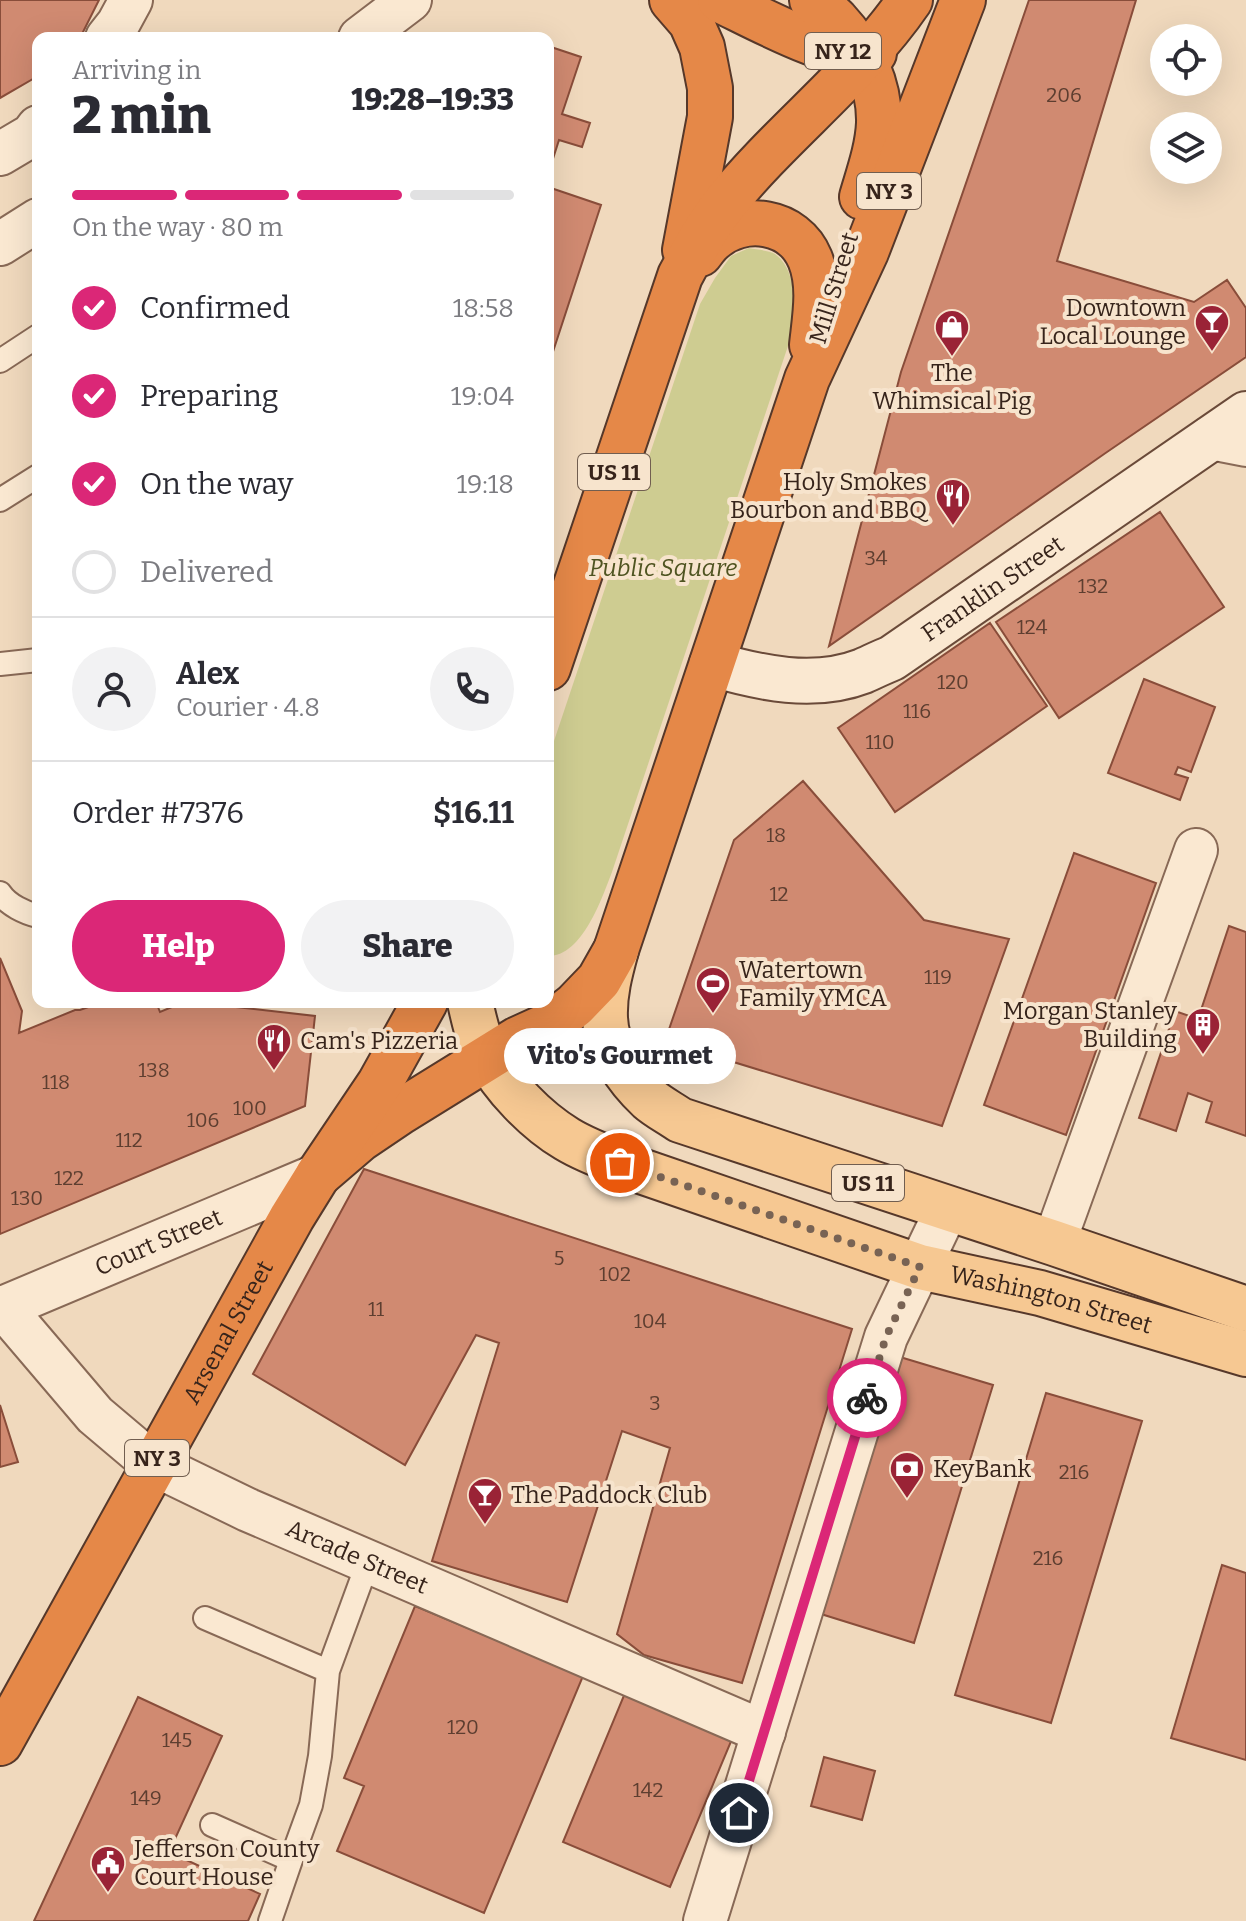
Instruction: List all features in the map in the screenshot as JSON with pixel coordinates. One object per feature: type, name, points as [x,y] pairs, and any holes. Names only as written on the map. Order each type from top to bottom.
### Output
[{"type":"highway","name":"US 11","points":[[554,650],[680,276],[710,117],[710,88],[702,47],[691,22],[672,0]]},
{"type":"highway","name":"NY 12","points":[[720,0],[813,44],[864,56],[893,46],[929,26],[961,0]]},
{"type":"highway","name":"Mill Street","points":[[807,379],[874,155],[879,122],[875,88],[864,56],[836,20],[812,0]]},
{"type":"highway","points":[[680,276],[698,241],[749,175],[864,56],[910,0]]},
{"type":"highway","name":"NY 3","points":[[807,379],[866,252],[961,0]]},
{"type":"highway","points":[[680,276],[713,238],[733,228],[757,222],[779,227],[798,239],[810,259],[816,283],[816,311],[807,379]]},
{"type":"highway","name":"US 11","points":[[616,950],[807,379]]},
{"type":"highway","points":[[554,1000],[559,991],[582,984],[602,968],[616,950]]},
{"type":"highway","name":"NY 3","points":[[318,1175],[380,1083],[422,1008]]},
{"type":"highway","name":"NY 3","points":[[318,1175],[360,1139],[518,1039],[550,1008]]},
{"type":"highway","name":"Arsenal Street","points":[[3,1730],[318,1175]]},
{"type":"main road","name":"Washington Street","points":[[616,950],[607,984],[605,1020],[612,1050],[650,1101],[680,1120],[1246,1309]]},
{"type":"main road","name":"Washington Street","points":[[471,1008],[475,1028],[488,1057],[516,1096],[567,1139],[599,1155],[920,1267],[1040,1293],[1246,1354]]},
{"type":"main road","name":"Washington Street","points":[[550,1008],[574,1029],[612,1050]]},
{"type":"street","points":[[112,32],[131,0]]},
{"type":"street","points":[[368,32],[410,0]]},
{"type":"street","points":[[0,154],[32,135]]},
{"type":"street","points":[[0,244],[32,224]]},
{"type":"street","name":"Franklin Street","points":[[712,664],[750,675],[785,680],[824,680],[860,672],[892,658],[1228,442],[1246,414]]},
{"type":"street","points":[[1054,1243],[1196,850]]},
{"type":"street","name":"Court Street","points":[[2,1308],[318,1175]]},
{"type":"street","points":[[705,1921],[886,1337],[947,1209]]},
{"type":"street","name":"Arcade Street","points":[[2,1308],[95,1415],[153,1464],[248,1510],[764,1732]]},
{"type":"lane","points":[[0,361],[32,340]]},
{"type":"lane","points":[[0,500],[32,480]]},
{"type":"lane","points":[[0,664],[32,661]]},
{"type":"lane","points":[[0,893],[3,898],[32,914]]},
{"type":"lane","points":[[270,1921],[311,1805],[320,1756],[328,1671],[368,1562]]},
{"type":"lane","points":[[205,1618],[328,1671]]},
{"type":"lane","points":[[212,1825],[291,1860]]},
{"type":"green space","name":"Public Square","points":[[749,248],[775,254],[783,262],[793,291],[792,334],[608,883],[581,937],[571,947],[554,955],[554,741],[700,304],[731,256]]},
{"type":"building","points":[[0,0],[99,0],[83,32],[32,32],[32,79],[0,98]]},
{"type":"building","points":[[1029,0],[1136,0],[1057,261],[1194,302],[1227,280],[1246,308],[1246,357],[829,646],[901,372]]},
{"type":"building","points":[[554,48],[581,57],[562,114],[590,123],[582,147],[559,140],[554,156]]},
{"type":"building","points":[[554,189],[601,205],[554,349]]},
{"type":"building","points":[[1160,512],[1224,607],[1059,718],[996,622]]},
{"type":"building","points":[[990,623],[1047,706],[895,812],[838,728]]},
{"type":"building","points":[[1144,679],[1215,707],[1191,772],[1178,767],[1175,774],[1188,778],[1180,800],[1108,773]]},
{"type":"building","points":[[803,781],[924,920],[1009,939],[942,1126],[665,1041],[734,840]]},
{"type":"building","points":[[1074,853],[1156,883],[1066,1135],[984,1105]]},
{"type":"building","name":"Morgan Stanley Building","points":[[1229,926],[1246,932],[1246,1136],[1206,1122],[1212,1102],[1188,1093],[1176,1131],[1139,1118],[1175,1011],[1198,1019]]},
{"type":"building","points":[[0,958],[22,1011],[19,1033],[86,1008],[158,1008],[160,1012],[170,1008],[244,1008],[315,1016],[305,1106],[0,1234]]},
{"type":"building","points":[[364,1169],[852,1329],[742,1683],[644,1655],[617,1634],[670,1448],[622,1431],[567,1602],[432,1561],[499,1343],[476,1335],[405,1465],[253,1374]]},
{"type":"building","name":"KeyBank","points":[[900,1357],[993,1385],[914,1643],[821,1614]]},
{"type":"building","points":[[1046,1393],[1142,1421],[1051,1723],[955,1695]]},
{"type":"building","points":[[0,1405],[18,1462],[0,1467]]},
{"type":"building","points":[[1222,1565],[1246,1573],[1246,1760],[1171,1738]]},
{"type":"building","points":[[415,1606],[583,1676],[484,1913],[337,1851],[364,1786],[344,1778]]},
{"type":"building","points":[[625,1693],[732,1739],[670,1887],[563,1842]]},
{"type":"building","points":[[138,1697],[222,1736],[169,1852],[260,1894],[248,1921],[34,1921]]},
{"type":"building","points":[[824,1757],[875,1771],[862,1820],[811,1806]]},
{"type":"way so far","points":[[620,1163],[920,1267],[886,1337],[867,1398]]},
{"type":"place","name":"Downtown Local Lounge","points":[[1212,353]]},
{"type":"place","name":"The Whimsical Pig","points":[[952,358]]},
{"type":"place","name":"Holy Smokes Bourbon and BBQ","points":[[953,527]]},
{"type":"place","name":"Watertown Family YMCA","points":[[713,1015]]},
{"type":"place","name":"Morgan Stanley Building","points":[[1203,1056]]},
{"type":"place","name":"Cam's Pizzeria","points":[[274,1072]]},
{"type":"place","name":"Vito's Gourmet","points":[[620,1163]]},
{"type":"place","name":"KeyBank","points":[[907,1500]]},
{"type":"place","name":"The Paddock Club","points":[[485,1526]]},
{"type":"place","name":"Jefferson County Court House","points":[[108,1894]]},
{"type":"route","points":[[739,1813],[867,1398]]}]
